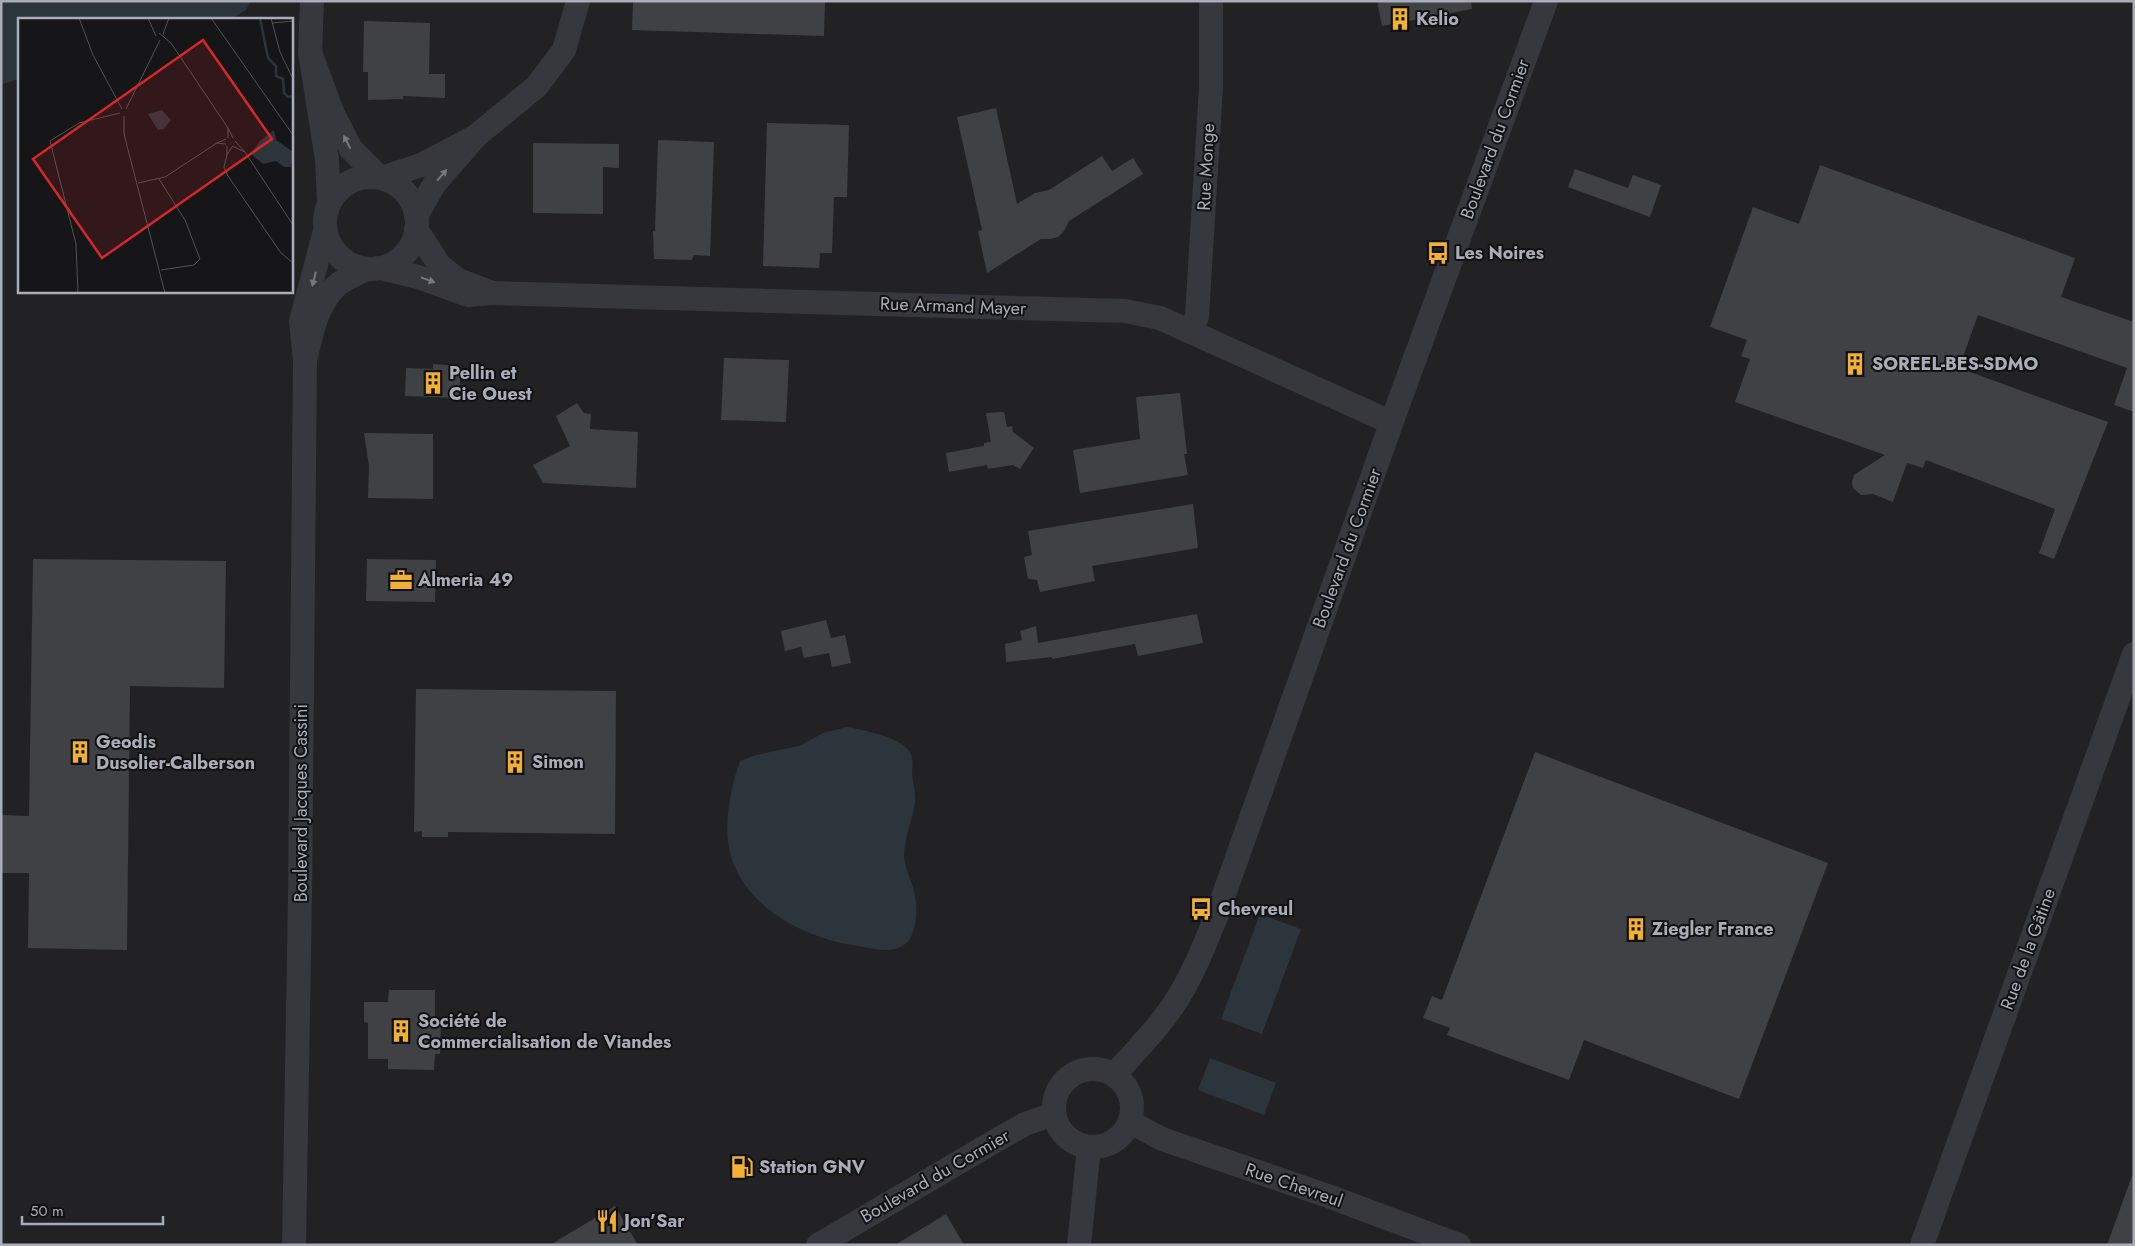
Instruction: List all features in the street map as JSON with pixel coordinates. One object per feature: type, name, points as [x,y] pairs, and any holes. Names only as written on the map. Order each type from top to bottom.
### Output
[{"type":"street","points":[[312,1],[310,52],[327,160],[329,202],[325,217],[325,231],[330,245],[340,257],[352,265],[374,268],[394,262],[405,254],[412,242],[416,223],[435,183],[476,136],[537,86],[564,50],[578,1]]},
{"type":"street","name":"Rue Monge","points":[[1191,332],[1198,316],[1211,87],[1211,1]]},
{"type":"street","name":"Boulevard du Cormier","points":[[1114,1075],[1159,1024],[1178,998],[1199,957],[1219,908],[1392,421],[1546,1]]},
{"type":"street","points":[[310,52],[332,112],[351,150],[381,178]]},
{"type":"street","points":[[381,178],[421,165],[476,136]]},
{"type":"street","points":[[329,202],[338,190],[350,181],[364,177],[381,178],[394,183],[406,193],[413,204],[416,223]]},
{"type":"street","name":"Rue Armand Mayer","points":[[416,223],[440,266],[458,280],[492,293]]},
{"type":"street","name":"Boulevard Jacques Cassini","points":[[294,1245],[300,897],[305,361],[301,321],[311,290],[325,231]]},
{"type":"street","name":"Rue Armand Mayer","points":[[374,268],[418,277],[468,295],[492,293],[1125,311],[1160,318],[1379,417],[1392,421]]},
{"type":"street","name":"Boulevard Jacques Cassini","points":[[305,361],[314,322],[323,304],[337,286],[374,268]]},
{"type":"street","name":"Rue de la Gâtine","points":[[1922,1245],[2134,654]]},
{"type":"street","points":[[1092,1069],[1114,1075],[1124,1084],[1130,1096],[1132,1109],[1130,1122],[1123,1133],[1114,1141],[1102,1146],[1089,1147],[1077,1144],[1066,1136],[1054,1114],[1054,1103],[1057,1093],[1062,1084],[1071,1076],[1092,1069]]},
{"type":"street","name":"Boulevard du Cormier","points":[[818,1245],[1025,1124],[1054,1114]]},
{"type":"street","name":"Rue Chevreul","points":[[1130,1122],[1162,1139],[1328,1196],[1459,1245]]},
{"type":"street","points":[[1079,1245],[1089,1147]]},
{"type":"shaded area","points":[[1,1],[2134,1],[2134,1245],[1,1245]]},
{"type":"shaded area","points":[[1,1],[251,1],[246,10],[233,18],[18,18],[18,79],[2,84]]},
{"type":"shaded area","points":[[847,727],[890,738],[904,746],[911,754],[915,803],[904,854],[905,864],[915,897],[916,920],[909,940],[904,945],[892,950],[872,949],[835,941],[817,936],[783,920],[754,896],[743,882],[730,853],[727,827],[728,813],[740,761],[756,755],[799,746],[823,733]]},
{"type":"shaded area","points":[[1260,914],[1301,929],[1262,1034],[1221,1019]]},
{"type":"shaded area","points":[[1210,1058],[1276,1083],[1264,1115],[1198,1090]]},
{"type":"building","points":[[633,1],[825,1],[824,36],[632,30]]},
{"type":"building","name":"Kelio","points":[[1377,1],[1471,1],[1472,9],[1382,26]]},
{"type":"building","points":[[364,21],[430,23],[429,74],[445,74],[445,98],[403,96],[403,99],[368,100],[368,72],[363,72]]},
{"type":"building","points":[[996,108],[1017,204],[1035,193],[1049,190],[1102,156],[1112,171],[1133,158],[1143,174],[1069,221],[1064,231],[1058,237],[1041,239],[987,273],[978,231],[982,230],[957,117]]},
{"type":"building","points":[[767,123],[849,125],[847,197],[834,197],[832,253],[820,253],[819,268],[763,266]]},
{"type":"building","points":[[658,140],[714,142],[710,256],[694,255],[692,260],[654,259],[653,231],[655,231]]},
{"type":"building","points":[[533,143],[619,144],[619,168],[603,167],[603,214],[533,213]]},
{"type":"building","name":"SOREEL-BES-SDMO","points":[[1820,165],[2075,258],[2061,297],[2134,322],[2134,412],[2114,405],[2127,368],[1978,315],[1959,368],[2108,422],[2054,559],[2039,553],[2055,509],[1926,460],[1923,468],[1907,463],[1893,502],[1873,494],[1861,495],[1853,488],[1854,475],[1885,455],[1735,402],[1750,359],[1741,356],[1747,340],[1710,327],[1753,207],[1799,224]]},
{"type":"building","points":[[1575,169],[1628,188],[1633,175],[1661,185],[1650,217],[1568,187]]},
{"type":"building","points":[[724,358],[789,360],[786,422],[721,420]]},
{"type":"building","name":"Pellin et Cie Ouest","points":[[433,364],[461,366],[459,398],[405,396],[406,368],[433,369]]},
{"type":"building","points":[[1180,393],[1187,454],[1184,454],[1188,475],[1080,493],[1073,450],[1140,439],[1136,397]]},
{"type":"building","points":[[577,403],[584,413],[591,414],[590,429],[638,432],[636,488],[543,483],[533,465],[570,446],[556,416]]},
{"type":"building","points":[[1004,412],[1007,427],[1012,426],[1013,432],[1034,448],[1020,469],[1013,465],[988,469],[987,465],[949,472],[946,453],[984,446],[984,443],[991,442],[986,413]]},
{"type":"building","points":[[364,433],[433,434],[433,499],[368,498],[369,466]]},
{"type":"building","points":[[1193,504],[1198,548],[1092,566],[1095,581],[1040,592],[1037,580],[1028,579],[1024,557],[1032,555],[1028,531]]},
{"type":"building","name":"Geodis Dusolier-Calberson","points":[[33,559],[226,561],[224,688],[130,686],[127,950],[28,948],[29,873],[1,873],[1,815],[29,816]]},
{"type":"building","points":[[367,559],[436,560],[435,602],[366,601]]},
{"type":"building","points":[[1197,614],[1203,643],[1138,656],[1135,644],[1052,659],[1052,657],[1006,662],[1005,644],[1022,640],[1020,631],[1036,626],[1038,643]]},
{"type":"building","points":[[826,620],[831,638],[845,635],[851,663],[832,667],[829,653],[804,658],[801,647],[785,651],[781,631]]},
{"type":"building","name":"Simon","points":[[416,689],[616,691],[615,834],[448,832],[448,837],[422,837],[422,831],[414,832]]},
{"type":"building","name":"Ziegler France","points":[[1535,752],[1828,863],[1739,1099],[1584,1040],[1569,1080],[1447,1035],[1450,1028],[1423,1018],[1432,996],[1442,1000]]},
{"type":"building","name":"Société de Commercialisation de Viandes","points":[[389,990],[435,990],[435,1022],[441,1022],[440,1054],[435,1054],[434,1070],[388,1069],[388,1059],[368,1059],[368,1023],[364,1022],[364,1002],[388,1002]]},
{"type":"building","points":[[2132,1176],[2134,1176],[2134,1245],[2107,1245]]},
{"type":"building","name":"Jon’Sar","points":[[615,1206],[638,1245],[550,1245]]},
{"type":"building","points":[[946,1214],[964,1245],[895,1245]]},
{"type":"place","name":"Kelio","points":[[1400,19]]},
{"type":"place","name":"Les Noires","points":[[1438,253]]},
{"type":"place","name":"SOREEL-BES-SDMO","points":[[1855,364]]},
{"type":"place","name":"Pellin et Cie Ouest","points":[[433,383]]},
{"type":"place","name":"Almeria 49","points":[[401,580]]},
{"type":"place","name":"Geodis Dusolier-Calberson","points":[[80,752]]},
{"type":"place","name":"Simon","points":[[515,762]]},
{"type":"place","name":"Chevreul","points":[[1201,909]]},
{"type":"place","name":"Ziegler France","points":[[1636,929]]},
{"type":"place","name":"Société de Commercialisation de Viandes","points":[[401,1031]]},
{"type":"place","name":"Station GNV","points":[[742,1167]]},
{"type":"place","name":"Jon’Sar","points":[[607,1221]]}]
